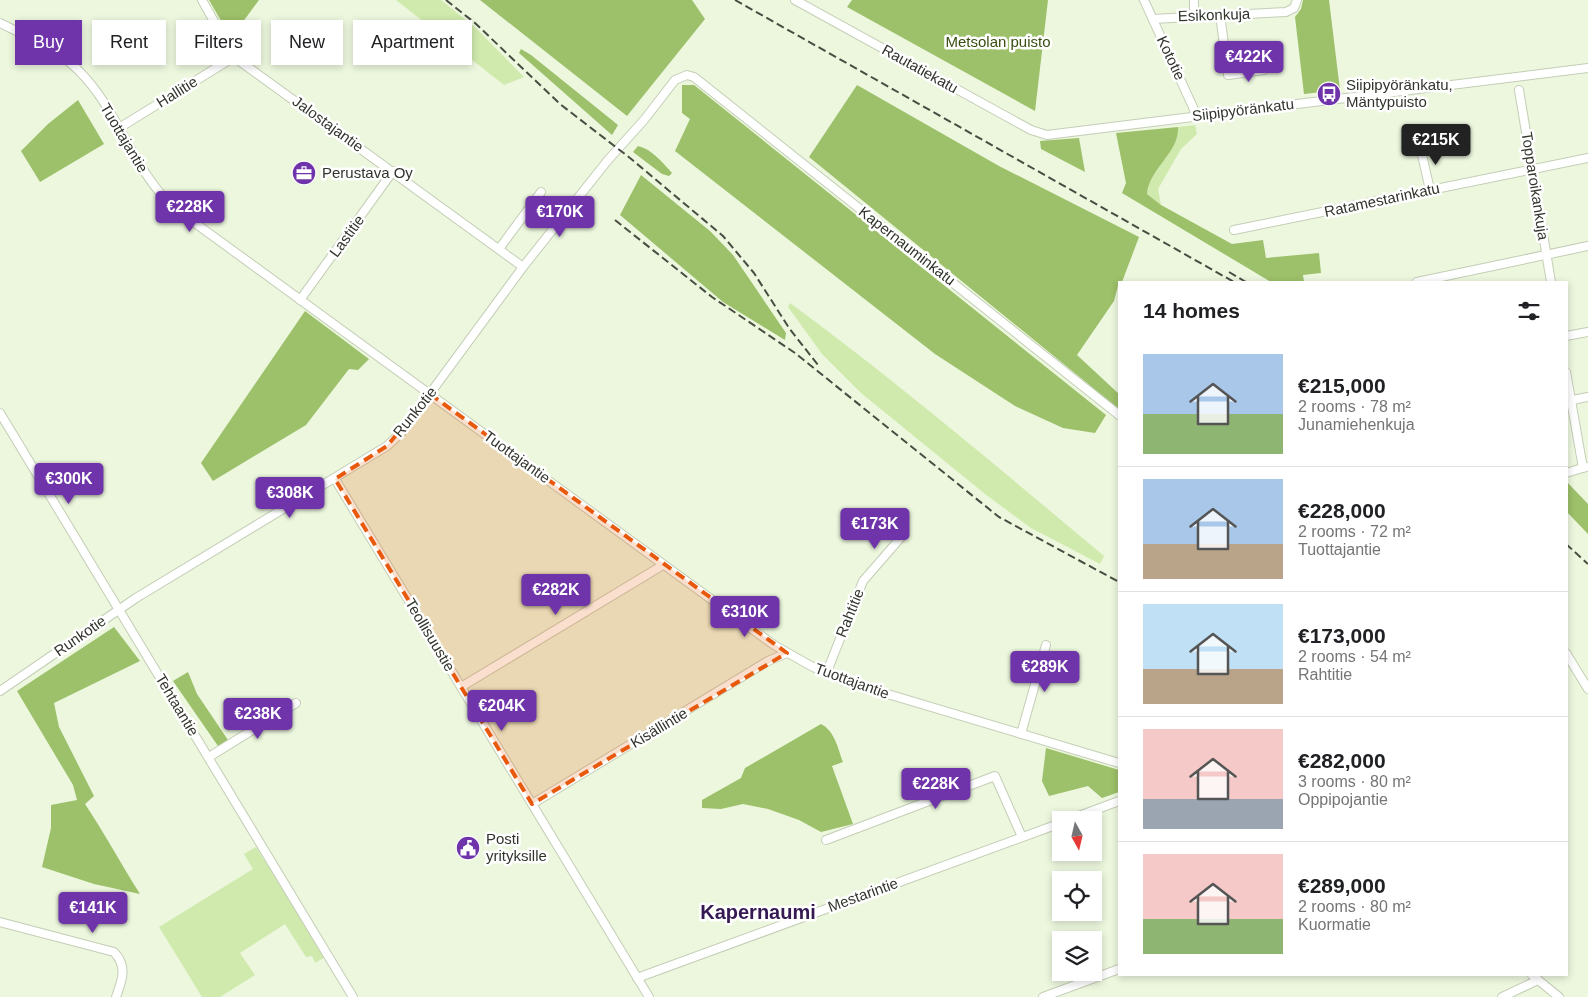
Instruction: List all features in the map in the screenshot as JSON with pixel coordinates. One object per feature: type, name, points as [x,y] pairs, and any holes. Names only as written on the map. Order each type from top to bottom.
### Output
[{"type":"street","name":"Jalostajantie","points":[[202,0],[213,20]]},
{"type":"street","name":"Rautatiekatu","points":[[795,0],[1031,130],[1048,135]]},
{"type":"street","name":"Kototie","points":[[1144,0],[1198,116]]},
{"type":"street","points":[[1194,0],[1194,16]]},
{"type":"street","name":"Esikonkuja","points":[[1154,19],[1286,12],[1294,8],[1297,0]]},
{"type":"street","points":[[1220,14],[1225,54],[1228,74],[1264,70],[1262,49],[1225,54]]},
{"type":"street","name":"Tuottajantie","points":[[0,23],[61,57],[78,69],[92,86],[160,195],[173,207],[787,653],[826,674],[1118,763]]},
{"type":"street","name":"Hallitie","points":[[119,128],[221,65]]},
{"type":"street","name":"Jalostajantie","points":[[245,65],[523,267]]},
{"type":"street","name":"Siipipyöränkatu","points":[[1048,135],[1588,68]]},
{"type":"street","name":"Runkotie","points":[[0,691],[119,609],[387,446],[401,433],[523,267],[608,160],[644,120],[675,80],[687,75],[694,77]]},
{"type":"street","name":"Kapernauminkatu","points":[[694,77],[1118,414]]},
{"type":"street","name":"Topparoikankuja","points":[[1520,90],[1551,281]]},
{"type":"street","points":[[1420,146],[1430,190]]},
{"type":"street","name":"Ratamestarinkatu","points":[[1234,230],[1588,158]]},
{"type":"street","name":"Lastitie","points":[[300,300],[393,171]]},
{"type":"street","points":[[499,249],[541,192]]},
{"type":"street","points":[[1423,281],[1588,246]]},
{"type":"street","points":[[1568,336],[1588,332]]},
{"type":"street","points":[[1568,472],[1586,467],[1569,401],[1588,397]]},
{"type":"street","name":"Tehtaantie","points":[[0,413],[353,997]]},
{"type":"street","name":"Teollisuustie","points":[[335,478],[648,997]]},
{"type":"street","name":"Rahtitie","points":[[826,674],[863,581],[904,535]]},
{"type":"street","points":[[461,687],[664,565]]},
{"type":"street","points":[[1021,734],[1046,645]]},
{"type":"street","name":"Kisällintie","points":[[532,804],[768,661],[787,653]]},
{"type":"street","points":[[1568,656],[1588,689]]},
{"type":"street","points":[[209,757],[296,703]]},
{"type":"street","points":[[826,840],[995,776],[1022,837]]},
{"type":"street","points":[[1092,811],[1118,801]]},
{"type":"street","name":"Mestarintie","points":[[638,978],[1052,826]]},
{"type":"street","points":[[0,922],[114,952],[121,959],[123,968],[116,997]]},
{"type":"street","points":[[1044,997],[1118,969]]},
{"type":"street","points":[[1502,997],[1535,977],[1559,997]]},
{"type":"highlighted area","points":[[430,394],[787,653],[532,804],[335,479],[387,446]]},
{"type":"green space","points":[[209,0],[259,0],[244,20],[221,20]]},
{"type":"green space","points":[[396,0],[441,0],[466,20],[421,20]]},
{"type":"green space","points":[[480,0],[692,0],[705,19],[627,116]]},
{"type":"green space","name":"Metsolan puisto","points":[[852,0],[1048,0],[1035,111],[847,7]]},
{"type":"green space","points":[[1303,0],[1329,0],[1340,90],[1304,94],[1295,17],[1301,9]]},
{"type":"green space","points":[[472,25],[524,77],[504,85],[472,60]]},
{"type":"green space","points":[[521,49],[618,125],[612,135],[519,53]]},
{"type":"green space","points":[[682,85],[694,85],[1106,415],[1095,433],[1063,428],[1015,406],[935,354],[675,151],[690,119],[682,113]]},
{"type":"green space","points":[[857,85],[999,166],[1139,237],[1122,281],[1118,281],[1114,301],[1077,355],[1118,393],[1118,408],[809,157]]},
{"type":"green space","points":[[78,100],[104,144],[40,182],[21,151],[48,124]]},
{"type":"green space","points":[[1195,125],[1197,134],[1181,149],[1158,189],[1161,205],[1147,194],[1149,185],[1174,144],[1178,127]]},
{"type":"green space","points":[[1178,127],[1177,136],[1170,153],[1153,176],[1147,194],[1161,205],[1232,244],[1263,240],[1266,258],[1319,253],[1321,273],[1303,275],[1304,281],[1269,281],[1122,193],[1126,183],[1116,133]]},
{"type":"green space","points":[[1079,138],[1085,172],[1041,149],[1040,141]]},
{"type":"green space","points":[[638,146],[653,153],[672,173],[669,176],[662,174],[633,152]]},
{"type":"green space","points":[[641,175],[710,231],[733,255],[786,333],[785,340],[723,302],[620,215]]},
{"type":"green space","points":[[790,303],[910,396],[1104,556],[1100,564],[1031,528],[985,494],[861,393],[822,354],[788,307]]},
{"type":"green space","points":[[305,311],[369,359],[358,370],[349,369],[306,425],[213,481],[201,463]]},
{"type":"green space","points":[[1568,483],[1588,504],[1588,534],[1568,513]]},
{"type":"green space","points":[[114,627],[140,661],[54,703],[59,727],[94,796],[85,804],[140,894],[94,884],[42,867],[51,828],[51,805],[77,800],[73,785],[17,691]]},
{"type":"green space","points":[[188,672],[197,694],[228,740],[218,746],[173,681]]},
{"type":"green space","points":[[821,724],[830,731],[838,746],[843,762],[832,766],[853,824],[821,832],[799,820],[768,809],[743,804],[721,809],[702,808],[702,800],[741,778],[745,768]]},
{"type":"green space","points":[[1046,748],[1118,770],[1118,792],[1102,798],[1088,786],[1049,796],[1042,781]]},
{"type":"green space","points":[[256,847],[325,957],[315,963],[312,956],[306,957],[285,924],[240,953],[255,975],[220,997],[202,997],[159,927],[253,869],[244,854]]},
{"type":"railway","points":[[446,0],[475,23],[560,104],[630,158],[723,236],[754,273],[789,328],[818,365]]},
{"type":"railway","points":[[735,0],[1232,281]]},
{"type":"railway","points":[[615,220],[712,297],[795,353],[999,517],[1118,581]]},
{"type":"railway","points":[[1229,272],[1244,281]]},
{"type":"railway","points":[[1568,546],[1588,564]]},
{"type":"place","name":"Siipipyöränkatu, Mäntypuisto","points":[[1329,94]]},
{"type":"place","name":"Perustava Oy","points":[[304,173]]},
{"type":"place","name":"Posti yrityksille","points":[[468,848]]},
{"type":"district","name":"Kapernaumi","points":[[758,912]]}]
